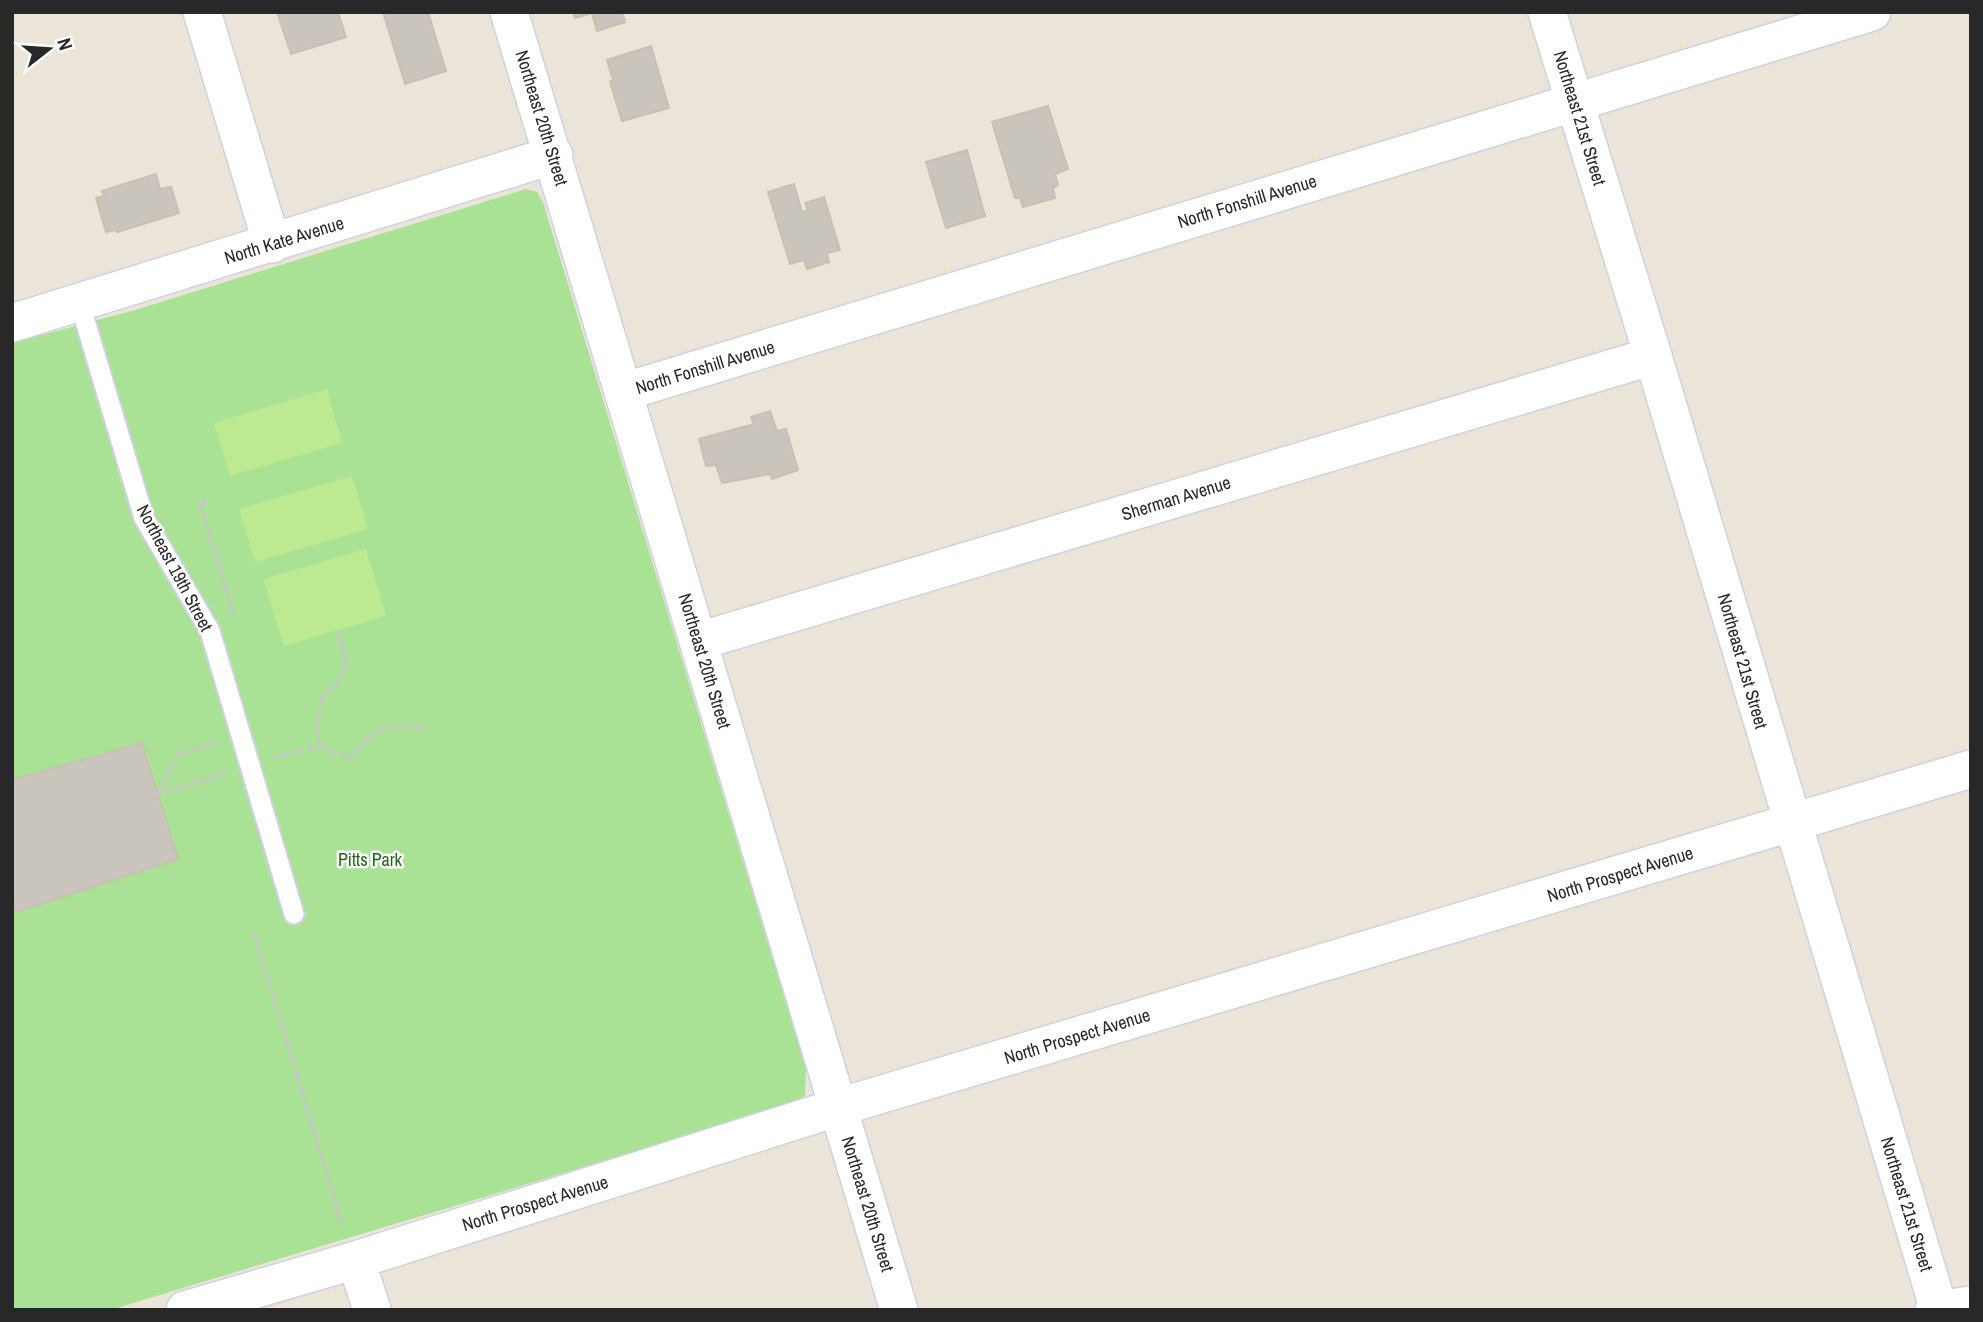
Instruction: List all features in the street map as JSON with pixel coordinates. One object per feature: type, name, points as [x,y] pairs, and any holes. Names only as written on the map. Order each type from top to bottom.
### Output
[{"type":"street","points":[[202,12],[272,244]]},
{"type":"street","name":"Northeast 20th Street","points":[[509,12],[899,1310]]},
{"type":"street","name":"Northeast 21st Street","points":[[1547,12],[1653,356],[1937,1310]]},
{"type":"street","name":"North Fonshill Avenue","points":[[623,392],[1872,12]]},
{"type":"street","name":"North Kate Avenue","points":[[12,323],[554,155]]},
{"type":"street","name":"Sherman Avenue","points":[[699,640],[1653,356]]},
{"type":"street","name":"North Prospect Avenue","points":[[185,1310],[839,1107],[1971,769]]},
{"type":"street","points":[[356,1259],[372,1310]]},
{"type":"street","points":[[1937,1310],[1971,1305]]},
{"type":"lane","name":"Northeast 19th Street","points":[[80,304],[144,518],[212,637],[294,914]]},
{"type":"path","points":[[207,500],[200,503],[239,629],[212,637]]},
{"type":"path","points":[[320,746],[316,724],[323,696],[338,681],[346,661],[338,630]]},
{"type":"path","points":[[298,751],[320,746],[349,758],[362,741],[379,730],[400,725],[428,730]]},
{"type":"path","points":[[190,750],[177,755],[158,794],[200,781]]},
{"type":"path","points":[[254,933],[343,1227],[350,1237],[356,1259]]},
{"type":"green space","name":"Pitts Park","points":[[526,189],[537,192],[543,202],[806,1069],[805,1096],[789,1105],[110,1310],[12,1310],[12,343],[135,310]]},
{"type":"green space","points":[[327,389],[342,443],[230,476],[214,423]]},
{"type":"green space","points":[[352,476],[368,529],[255,562],[239,509]]},
{"type":"green space","points":[[366,549],[386,616],[284,646],[263,579]]},
{"type":"building","points":[[277,12],[338,12],[346,37],[291,54]]},
{"type":"building","points":[[383,12],[428,12],[446,71],[405,84]]},
{"type":"building","points":[[573,12],[622,12],[625,22],[597,31],[592,13],[575,18]]},
{"type":"building","points":[[651,46],[669,108],[622,121],[610,82],[613,80],[607,60]]},
{"type":"building","points":[[1048,106],[1068,169],[1055,174],[1058,185],[1053,188],[1055,198],[1023,207],[1020,198],[1015,198],[992,122]]},
{"type":"building","points":[[967,150],[985,216],[946,228],[926,162]]},
{"type":"building","points":[[156,174],[160,189],[171,187],[179,213],[117,232],[106,232],[96,198],[104,196],[102,191]]},
{"type":"building","points":[[794,184],[802,212],[808,210],[805,203],[824,197],[840,250],[827,253],[829,262],[807,269],[804,260],[790,264],[768,192]]},
{"type":"building","points":[[770,411],[777,431],[786,429],[798,470],[772,479],[770,474],[722,483],[716,465],[706,466],[699,439],[754,424],[751,417]]},
{"type":"building","points":[[142,743],[178,859],[17,912],[12,898],[12,780]]}]
